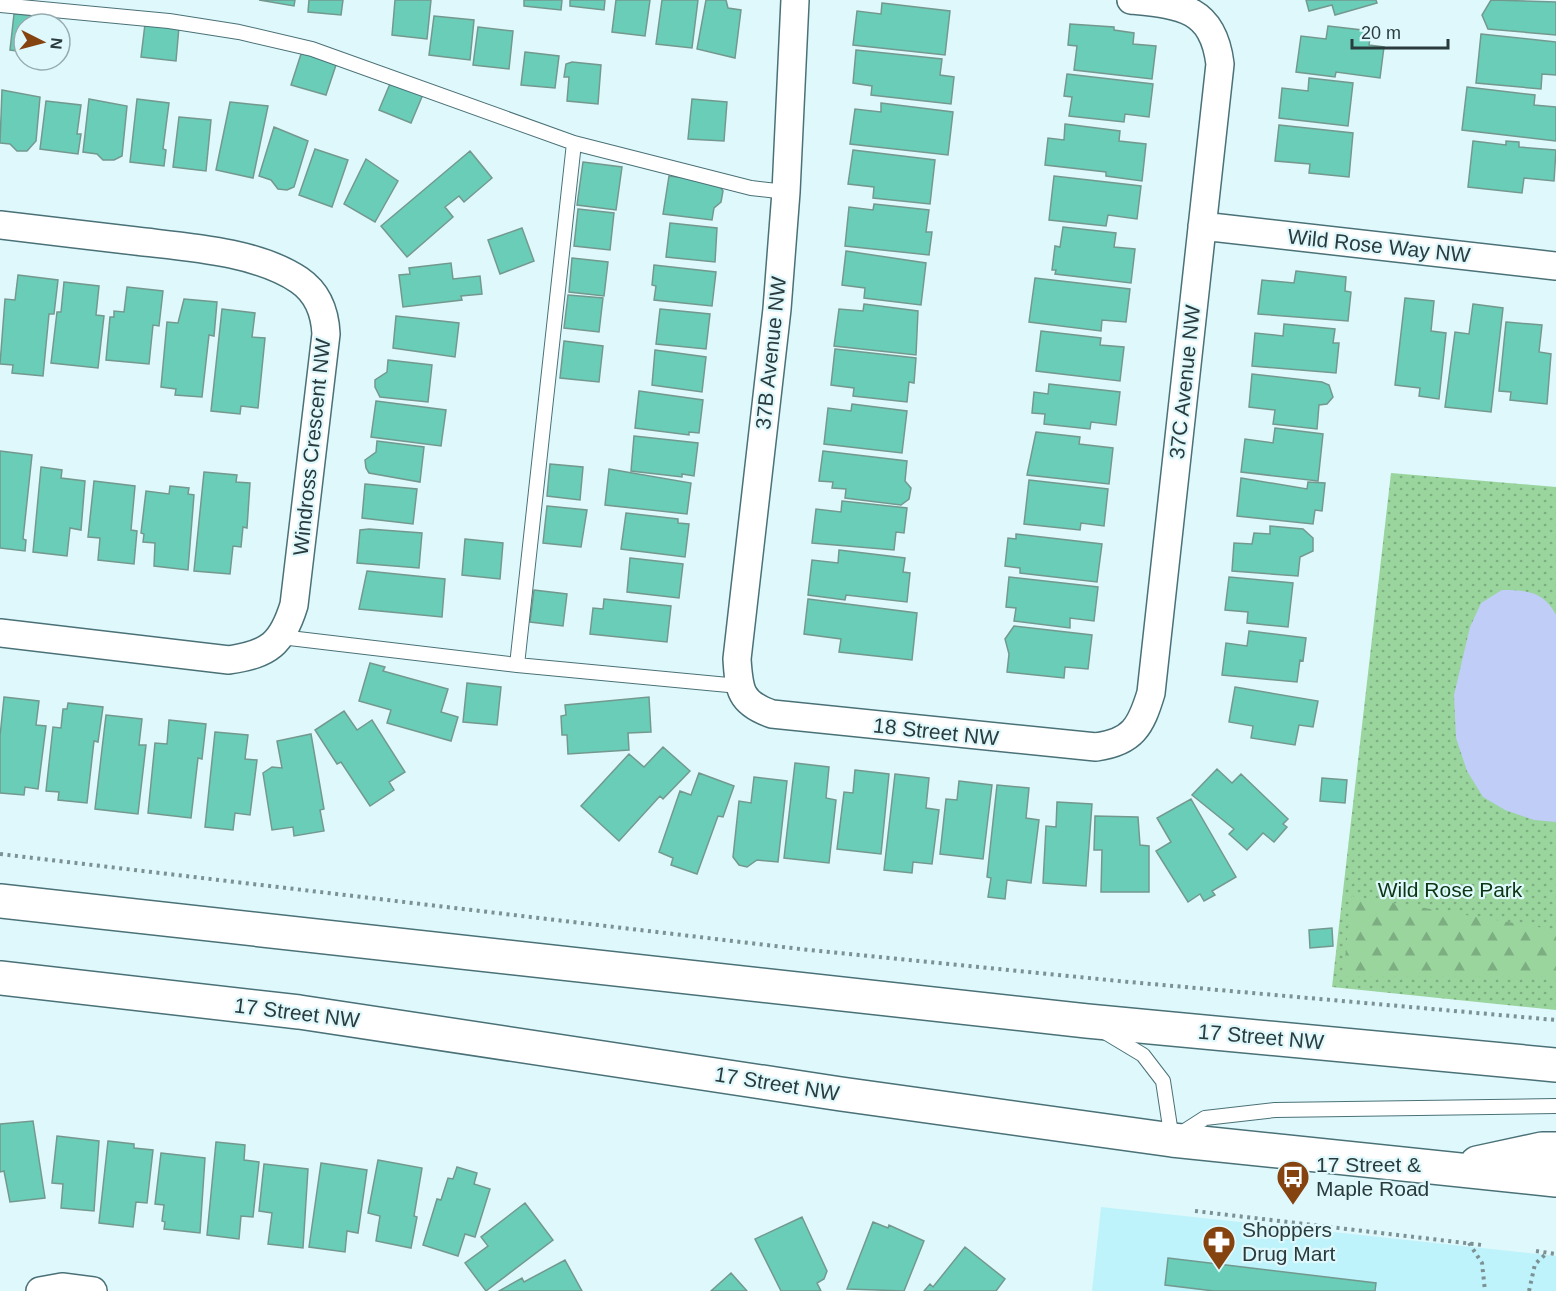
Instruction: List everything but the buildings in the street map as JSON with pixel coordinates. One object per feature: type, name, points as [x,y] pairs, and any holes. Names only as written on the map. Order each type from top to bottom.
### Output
[{"type":"main road","name":"17 Street NW","points":[[0,901],[1087,1022],[1556,1065]]},
{"type":"main road","name":"17 Street NW","points":[[0,978],[299,1012],[841,1094],[1172,1140],[1556,1180]]},
{"type":"main road","points":[[1449,1170],[1542,1149],[1556,1149]]},
{"type":"street","name":"37B Avenue NW","points":[[743,694],[736,659],[777,309],[786,192],[795,0]]},
{"type":"street","name":"37C Avenue NW","points":[[1126,738],[1138,728],[1151,693],[1220,64],[1214,35],[1206,22],[1192,12],[1177,6],[1131,0]]},
{"type":"street","name":"Windross Crescent NW","points":[[0,225],[229,255],[268,266],[299,280],[320,303],[325,316],[326,334],[294,605],[281,637]]},
{"type":"street","name":"Wild Rose Way NW","points":[[1202,226],[1556,266]]},
{"type":"street","points":[[0,633],[229,660],[262,653],[281,637]]},
{"type":"street","name":"18 Street NW","points":[[743,694],[772,714],[796,717],[1078,747],[1112,745],[1126,738]]},
{"type":"street","points":[[40,1291],[62,1287],[93,1291]]},
{"type":"lane","points":[[0,5],[169,21],[293,44],[358,64],[574,143],[751,188],[786,192]]},
{"type":"lane","points":[[518,664],[574,143]]},
{"type":"lane","points":[[281,637],[518,664],[743,694]]},
{"type":"lane","points":[[1087,1022],[1143,1055],[1163,1081],[1172,1140]]},
{"type":"lane","points":[[1172,1140],[1182,1131],[1206,1118],[1275,1110],[1556,1106]]},
{"type":"path","points":[[0,854],[184,874],[800,949],[1129,982],[1556,1020]]},
{"type":"path","points":[[1195,1211],[1482,1245]]},
{"type":"path","points":[[1469,1243],[1482,1263],[1485,1291]]},
{"type":"path","points":[[1536,1251],[1556,1254]]},
{"type":"path","points":[[1529,1291],[1535,1264],[1547,1253]]},
{"type":"shaded area","points":[[1502,590],[1534,594],[1546,601],[1556,615],[1556,822],[1534,820],[1505,810],[1483,797],[1467,771],[1456,738],[1454,695],[1470,627],[1481,603]]},
{"type":"shaded area","points":[[1101,1207],[1556,1256],[1556,1291],[1092,1291]]},
{"type":"green space","name":"Wild Rose Park","points":[[1391,473],[1556,487],[1556,1010],[1332,987]]},
{"type":"green space","points":[[1352,896],[1556,930],[1556,977],[1343,976]]},
{"type":"place","name":"17 Street & Maple Road","points":[[1293,1206]]},
{"type":"place","name":"Shoppers Drug Mart","points":[[1219,1271]]}]
